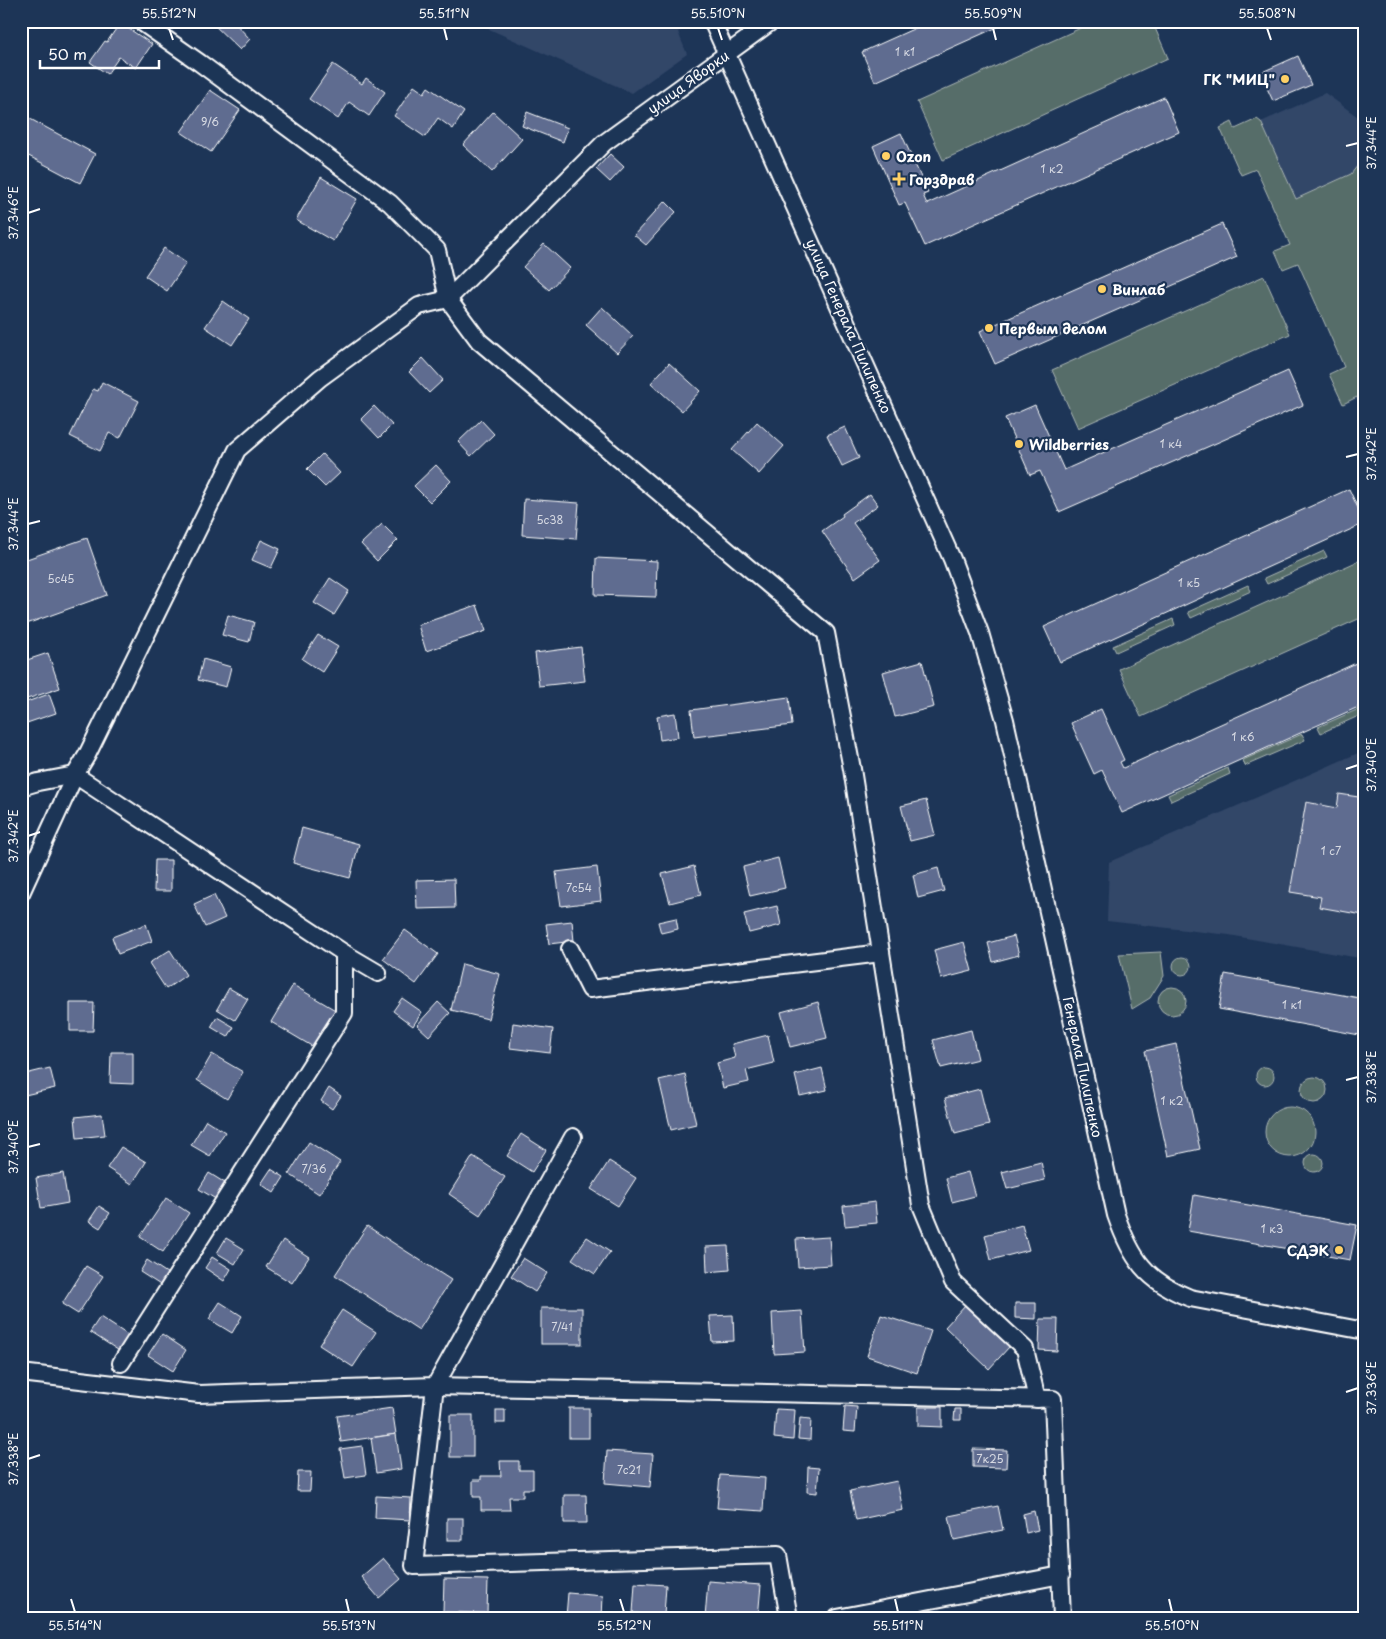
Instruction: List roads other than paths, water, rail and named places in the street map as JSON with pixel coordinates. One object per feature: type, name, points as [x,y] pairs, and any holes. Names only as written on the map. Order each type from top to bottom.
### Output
[{"type":"street","points":[[140,21],[390,203],[437,250],[448,299],[479,341],[826,633],[852,769],[921,1205],[953,1282],[1025,1349],[1036,1398]]},
{"type":"street","name":"улица Генерала Пилипенко","points":[[712,21],[948,550],[980,634]]},
{"type":"street","name":"улица Яворки","points":[[448,299],[604,143],[772,21]]},
{"type":"street","points":[[21,893],[75,774],[87,755],[237,450],[320,378],[419,306],[448,299]]},
{"type":"street","name":"Генерала Пилипенко","points":[[980,634],[1005,720],[1116,1215],[1134,1257],[1143,1269],[1159,1282],[1177,1293],[1190,1298],[1365,1331]]},
{"type":"street","points":[[21,787],[75,774],[344,953],[378,973]]},
{"type":"street","points":[[570,949],[590,989],[881,954]]},
{"type":"street","points":[[121,1363],[344,1013],[344,953]]},
{"type":"street","points":[[573,1137],[435,1386],[414,1566],[778,1555],[789,1618]]},
{"type":"street","points":[[21,1373],[199,1394],[435,1386],[1053,1399],[1062,1618]]},
{"type":"street","points":[[837,1618],[1060,1575]]},
{"type":"place","name":"ГК \"МИЦ\"","points":[[1285,79]]},
{"type":"place","name":"Ozon","points":[[886,156]]},
{"type":"place","name":"Горздрав","points":[[899,179]]},
{"type":"place","name":"Винлаб","points":[[1102,289]]},
{"type":"place","name":"Первым делом","points":[[989,328]]},
{"type":"place","name":"Wildberries","points":[[1019,444]]},
{"type":"place","name":"СДЭК","points":[[1339,1250]]}]
